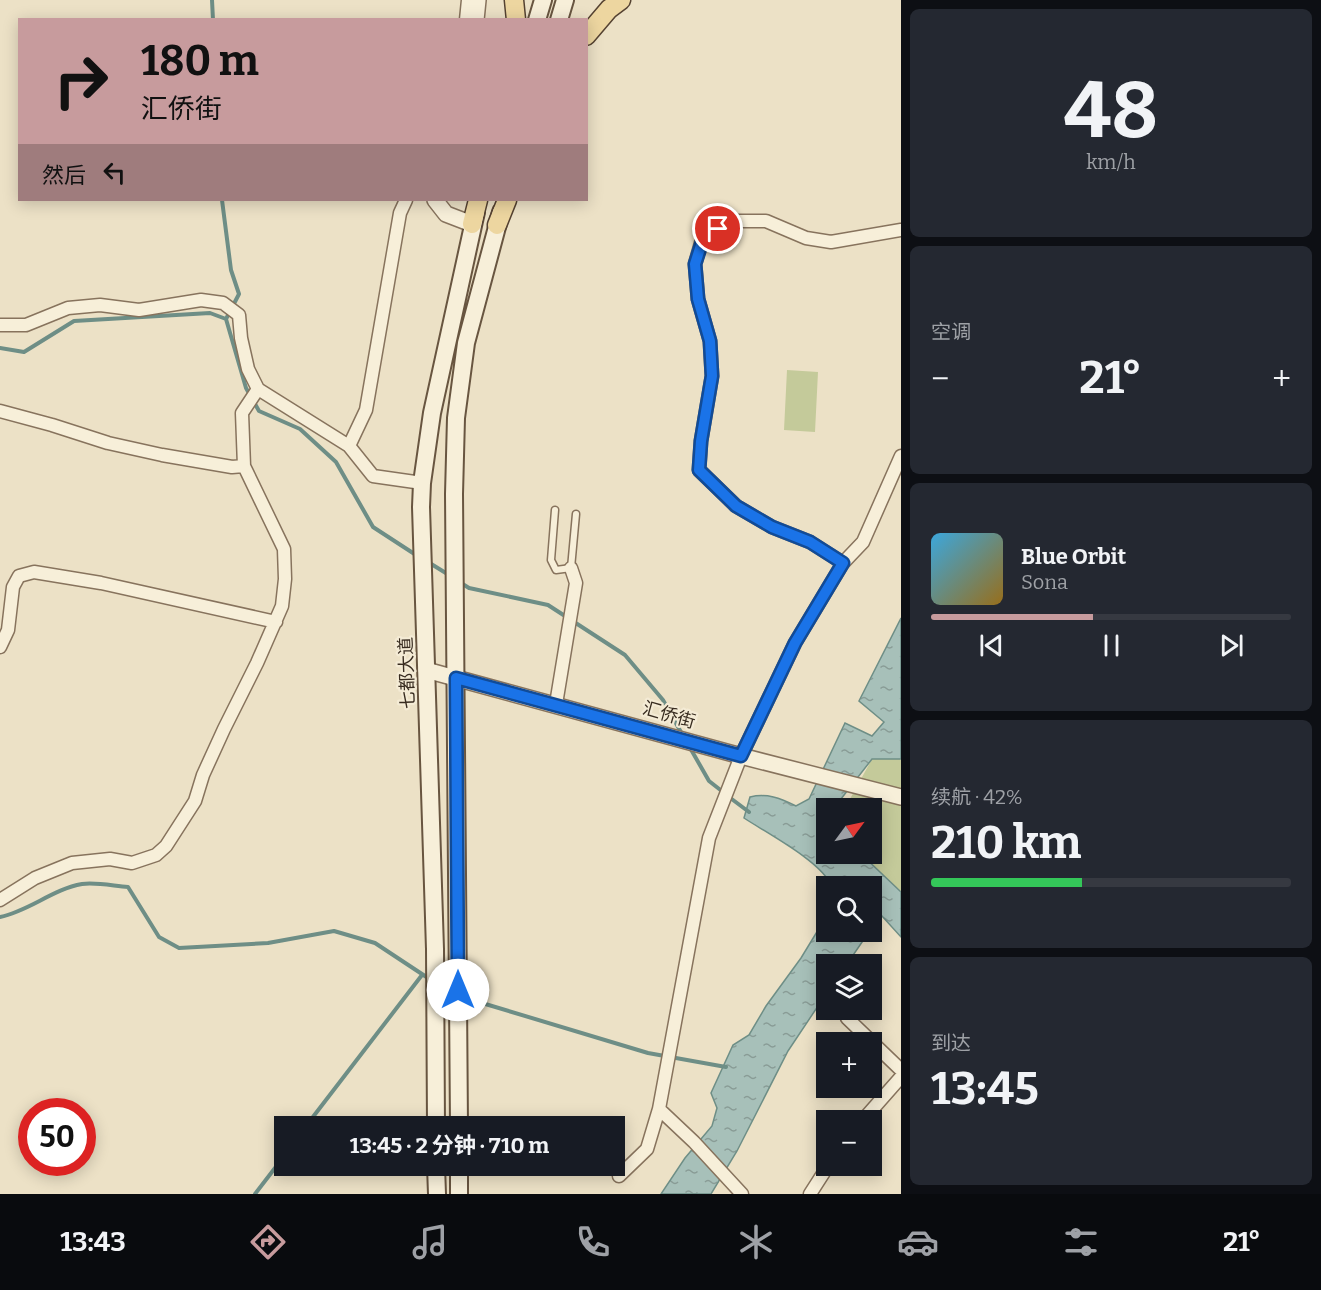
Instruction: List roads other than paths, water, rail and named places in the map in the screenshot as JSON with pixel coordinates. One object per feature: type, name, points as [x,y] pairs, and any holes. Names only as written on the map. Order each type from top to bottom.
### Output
[{"type":"main road","points":[[514,0],[516,18]]},
{"type":"main road","points":[[538,18],[543,0]]},
{"type":"main road","points":[[560,18],[565,0]]},
{"type":"main road","points":[[588,34],[609,9],[621,0]]},
{"type":"main road","points":[[472,224],[479,201]]},
{"type":"main road","points":[[459,1116],[456,418],[466,343],[497,225],[506,201]]},
{"type":"main road","name":"七都大道","points":[[436,1116],[435,949],[422,483],[432,413],[472,224]]},
{"type":"main road","points":[[436,1176],[437,1194]]},
{"type":"main road","points":[[459,1176],[459,1194]]},
{"type":"street","points":[[466,18],[468,0]]},
{"type":"street","points":[[477,18],[478,0]]},
{"type":"street","points":[[349,446],[366,410],[400,213],[406,201]]},
{"type":"street","points":[[436,201],[446,214],[472,224]]},
{"type":"street","points":[[843,563],[810,542],[772,527],[736,506],[699,470],[701,441],[712,376],[710,341],[698,299],[695,264],[704,236],[732,221],[766,220],[806,238],[831,242],[901,230]]},
{"type":"street","points":[[0,325],[26,325],[68,308],[100,305],[139,310],[201,300],[223,303],[239,315],[241,338],[248,369],[257,391],[349,446],[373,476],[422,483]]},
{"type":"street","points":[[0,900],[35,878],[72,863],[110,859],[132,862],[156,855],[166,846],[195,801],[219,738],[282,606],[285,549],[244,466],[242,413],[257,391]]},
{"type":"street","points":[[0,411],[52,424],[108,443],[232,467],[244,466]]},
{"type":"street","points":[[625,1170],[647,1149],[659,1109],[709,838],[741,756],[795,643],[843,563],[862,542],[901,456]]},
{"type":"street","points":[[556,704],[576,583],[571,568]]},
{"type":"street","points":[[0,647],[8,630],[13,587],[19,576],[34,572],[101,583],[276,622]]},
{"type":"street","name":"汇侨街","points":[[426,670],[901,797]]},
{"type":"street","points":[[849,1020],[901,1070]]},
{"type":"street","points":[[872,1110],[901,1077]]},
{"type":"street","points":[[659,1109],[694,1142],[742,1194]]},
{"type":"street","points":[[810,1194],[822,1176]]},
{"type":"lane","points":[[555,510],[551,560],[556,570],[571,568],[576,513]]},
{"type":"water","points":[[901,618],[901,759],[872,759],[842,798],[816,798],[816,864],[872,864],[901,892],[901,937],[882,916],[882,876],[825,876],[806,858],[744,818],[750,797],[773,797],[796,806],[809,799],[845,723],[872,736],[884,722],[859,701]]},
{"type":"water","points":[[816,933],[816,942],[862,942],[854,954],[816,954],[816,1009],[788,1051],[737,1151],[711,1194],[661,1194],[685,1158],[712,1126],[717,1108],[711,1093],[733,1045],[749,1035],[766,1006]]},
{"type":"waterway","points":[[212,0],[213,18]]},
{"type":"waterway","points":[[222,201],[231,270],[239,294],[226,319]]},
{"type":"waterway","points":[[0,348],[24,352],[74,321],[210,313],[226,319],[246,388],[259,411],[300,429],[336,462],[373,527],[416,555]]},
{"type":"waterway","points":[[428,562],[449,575]]},
{"type":"waterway","points":[[461,583],[469,588],[548,605],[625,655],[663,700],[682,734]]},
{"type":"waterway","points":[[689,746],[709,781],[723,792]]},
{"type":"waterway","points":[[729,797],[749,812]]},
{"type":"waterway","points":[[0,917],[21,910],[61,890],[82,884],[128,887],[159,937],[179,948],[268,943],[334,931],[375,943],[431,980]]},
{"type":"waterway","points":[[314,1116],[422,975]]},
{"type":"waterway","points":[[462,995],[648,1053],[726,1067]]},
{"type":"waterway","points":[[255,1194],[274,1169]]}]
